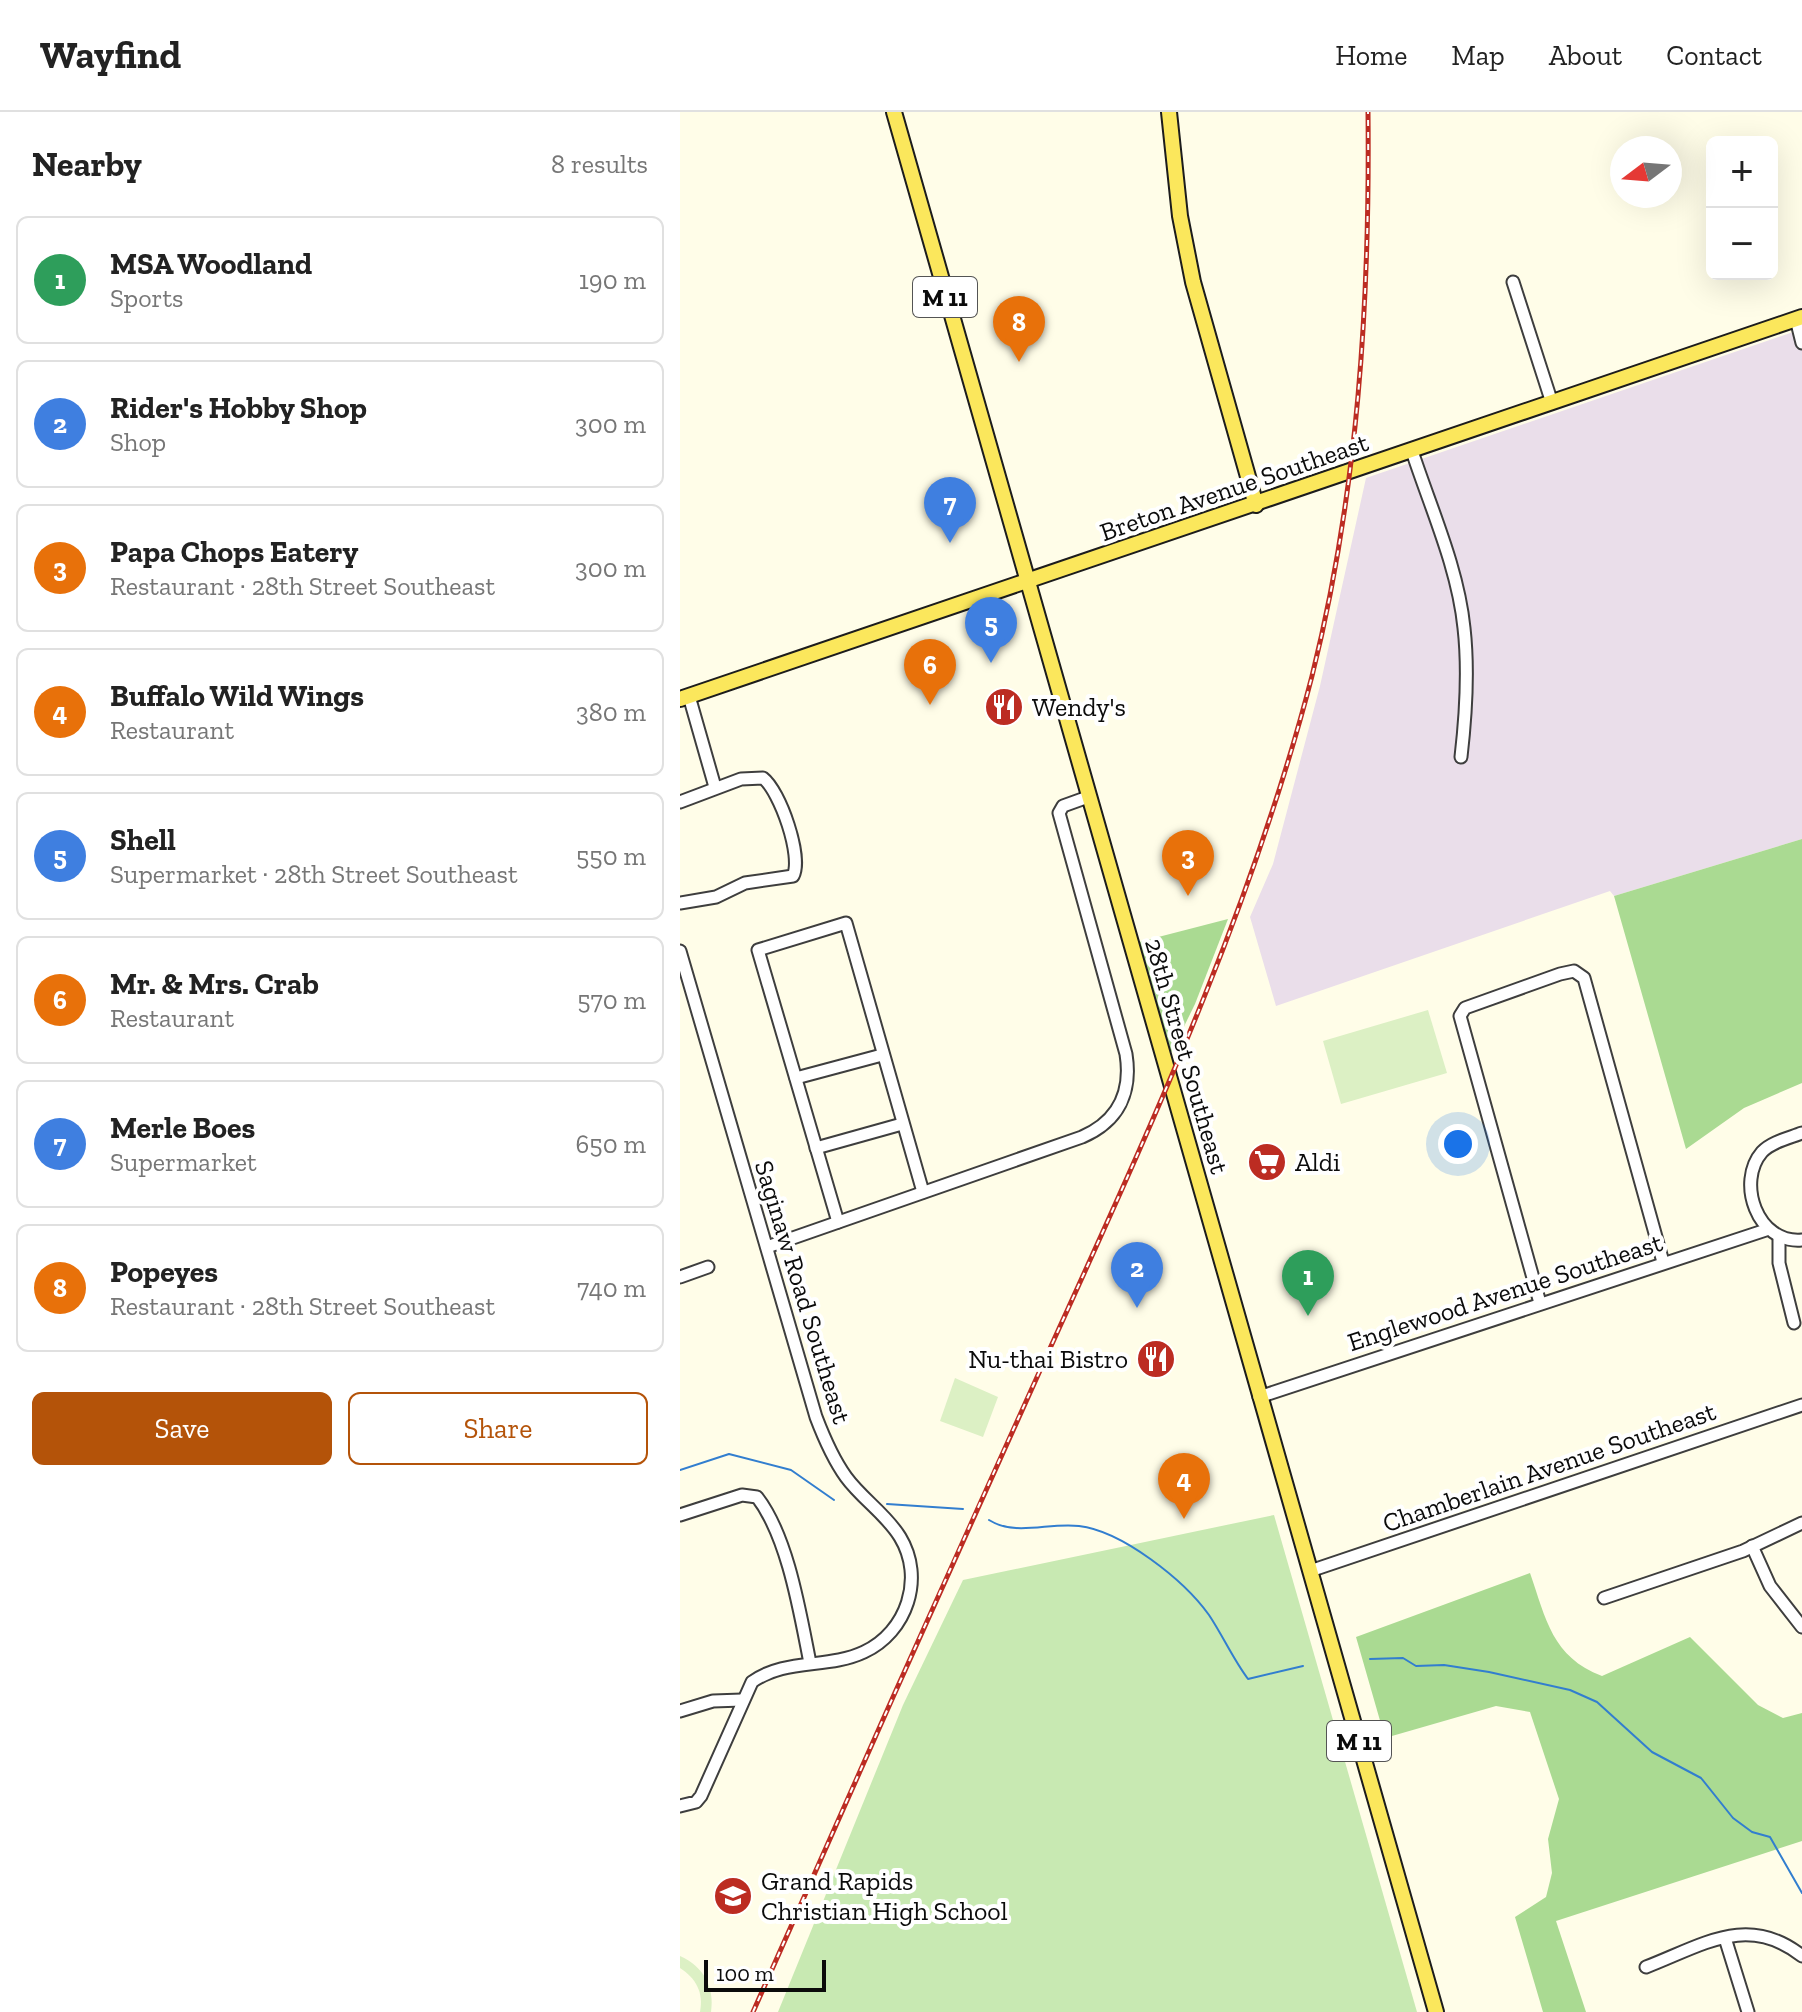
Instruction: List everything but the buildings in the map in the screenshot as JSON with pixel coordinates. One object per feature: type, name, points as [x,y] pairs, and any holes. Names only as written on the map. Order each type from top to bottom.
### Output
[{"type":"main road","name":"28th Street Southeast","points":[[894,112],[1026,584],[1436,2012]]},
{"type":"main road","points":[[1169,112],[1180,216],[1191,271],[1256,505]]},
{"type":"main road","name":"Breton Avenue Southeast","points":[[684,698],[1026,584],[1799,318]]},
{"type":"street","points":[[1513,282],[1552,403]]},
{"type":"street","points":[[1799,318],[1802,343]]},
{"type":"street","points":[[1412,451],[1454,577],[1464,626],[1468,673],[1461,757]]},
{"type":"street","points":[[684,698],[715,787]]},
{"type":"street","points":[[680,802],[741,779],[763,778],[778,794],[796,862],[793,876],[745,883],[716,897],[680,903]]},
{"type":"street","points":[[767,1247],[1095,1132],[1113,1115],[1125,1097],[1129,1075],[1126,1054],[1059,813],[1063,806],[1088,797]]},
{"type":"street","points":[[838,1222],[758,950],[846,923],[923,1192]]},
{"type":"street","name":"Saginaw Road Southeast","points":[[680,951],[816,1417],[827,1445],[862,1497],[895,1530],[911,1567],[909,1601],[899,1622],[885,1638],[856,1655],[767,1672],[752,1682],[701,1796],[696,1802],[680,1806]]},
{"type":"street","points":[[1540,1303],[1461,1025],[1462,1012],[1472,1005],[1560,974],[1574,971],[1584,978],[1663,1262]]},
{"type":"street","points":[[796,1078],[882,1055]]},
{"type":"street","points":[[816,1148],[902,1124]]},
{"type":"street","points":[[1802,1133],[1763,1151],[1756,1163],[1752,1193],[1766,1230],[1779,1239],[1802,1240]]},
{"type":"street","name":"Englewood Avenue Southeast","points":[[1259,1397],[1766,1230]]},
{"type":"street","points":[[1779,1239],[1779,1263],[1794,1323]]},
{"type":"street","points":[[680,1277],[708,1267]]},
{"type":"street","name":"Chamberlain Avenue Southeast","points":[[1310,1571],[1802,1405]]},
{"type":"street","points":[[680,1515],[742,1495],[757,1497],[769,1512],[799,1607],[810,1663]]},
{"type":"street","points":[[1604,1598],[1752,1546],[1802,1523]]},
{"type":"street","points":[[1752,1546],[1770,1586],[1802,1627]]},
{"type":"street","points":[[680,1711],[713,1701],[742,1700]]},
{"type":"street","points":[[1646,1967],[1742,1933],[1776,1938],[1802,1956]]},
{"type":"street","points":[[1725,1938],[1748,2012]]},
{"type":"shaded area","points":[[1802,329],[1802,839],[1614,896],[1610,891],[1276,1006],[1250,917],[1273,864],[1320,686],[1366,478]]},
{"type":"green space","points":[[1802,839],[1802,1083],[1744,1108],[1686,1149],[1614,896]]},
{"type":"green space","points":[[1228,919],[1195,1004],[1170,1055],[1139,942]]},
{"type":"green space","points":[[1428,1010],[1447,1073],[1341,1104],[1323,1041]]},
{"type":"green space","points":[[955,1378],[998,1397],[983,1437],[940,1421]]},
{"type":"green space","points":[[1274,1515],[1417,2012],[778,2012],[903,1705],[963,1580]]},
{"type":"green space","points":[[1530,1573],[1553,1635],[1561,1647],[1585,1668],[1602,1676],[1690,1637],[1758,1705],[1783,1718],[1802,1713],[1802,1841],[1556,1921],[1586,2012],[1543,2012],[1515,1917],[1546,1897],[1552,1873],[1548,1839],[1559,1799],[1530,1712],[1496,1706],[1385,1738],[1356,1637]]},
{"type":"green space","points":[[680,1956],[695,1965],[706,1978],[711,1994],[711,2012],[700,2012],[700,1992],[690,1976],[680,1968]]},
{"type":"waterway","points":[[680,1470],[729,1454],[791,1470],[834,1500]]},
{"type":"waterway","points":[[887,1504],[963,1509]]},
{"type":"waterway","points":[[989,1520],[1011,1528],[1079,1526],[1114,1537],[1151,1559],[1198,1601],[1248,1679],[1303,1666]]},
{"type":"waterway","points":[[1370,1659],[1403,1658],[1416,1666],[1444,1665],[1489,1672],[1570,1690],[1597,1702],[1652,1752],[1701,1778],[1733,1818],[1752,1832],[1770,1837],[1802,1893]]},
{"type":"railway","points":[[753,2012],[1159,1105],[1259,851],[1312,676],[1340,537],[1358,396],[1363,325],[1368,112]]},
{"type":"place","name":"Popeyes","points":[[1019,362]]},
{"type":"place","name":"Merle Boes","points":[[950,543]]},
{"type":"place","name":"Shell","points":[[991,663]]},
{"type":"place","name":"Mr. & Mrs. Crab","points":[[930,705]]},
{"type":"place","name":"Wendy's","points":[[1004,707]]},
{"type":"place","name":"Papa Chops Eatery","points":[[1188,896]]},
{"type":"place","name":"Aldi","points":[[1267,1162]]},
{"type":"place","name":"Rider's Hobby Shop","points":[[1137,1308]]},
{"type":"place","name":"MSA Woodland","points":[[1308,1316]]},
{"type":"place","name":"Nu-thai Bistro","points":[[1156,1359]]},
{"type":"place","name":"Buffalo Wild Wings","points":[[1184,1519]]},
{"type":"place","name":"Grand Rapids Christian High School","points":[[733,1896]]}]
